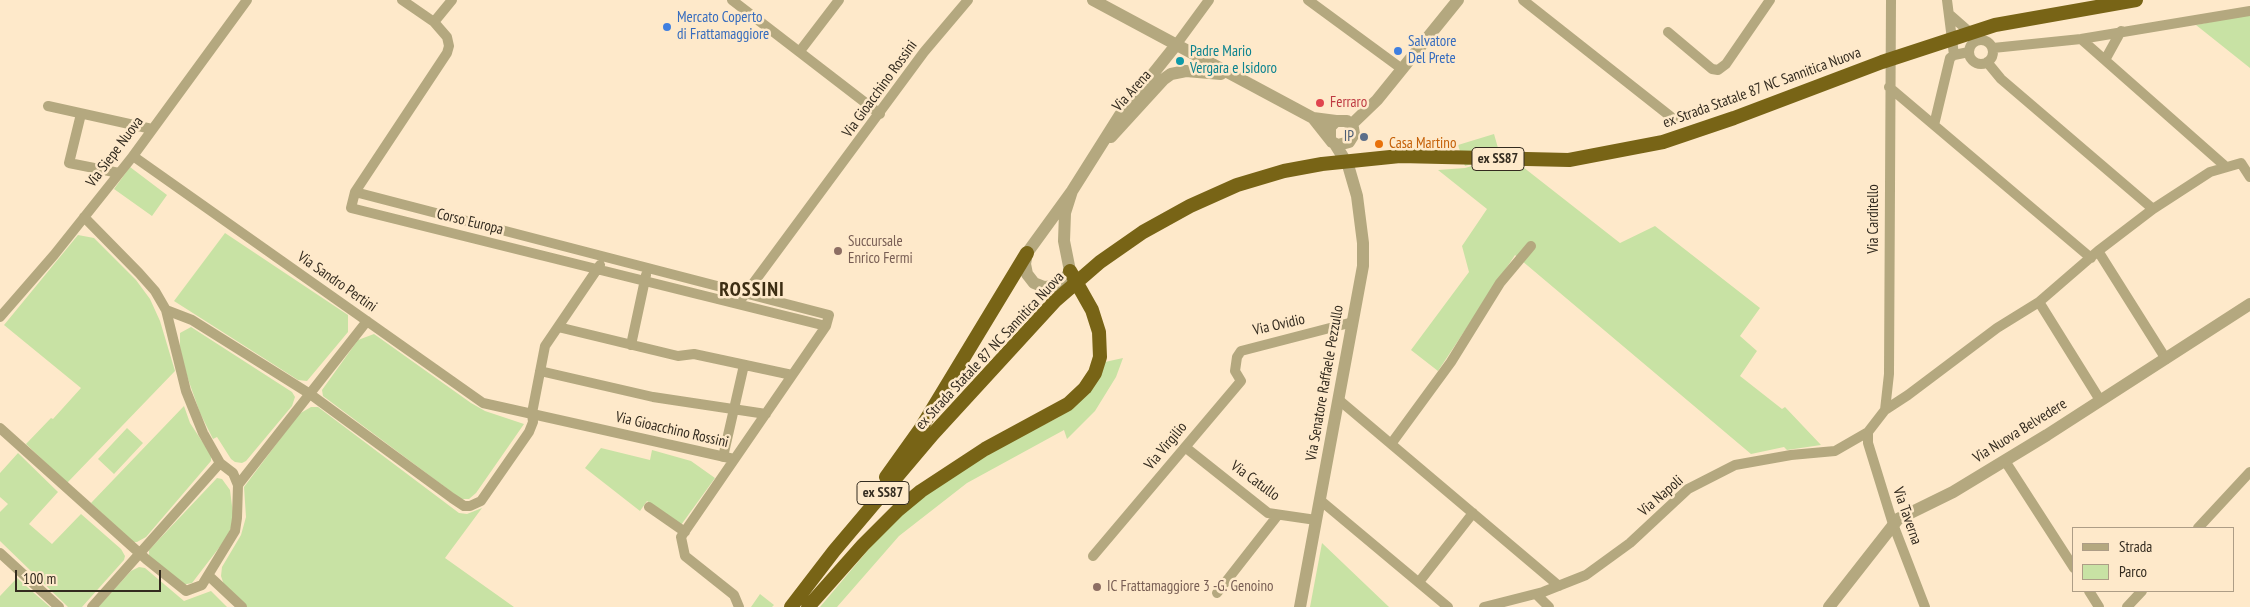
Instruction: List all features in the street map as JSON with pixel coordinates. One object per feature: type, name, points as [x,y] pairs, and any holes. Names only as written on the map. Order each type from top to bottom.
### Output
[{"type":"highway","name":"ex Strada Statale 87 NC Sannitica Nuova","points":[[791,606],[834,551],[933,434],[1055,301],[1100,262],[1143,232],[1190,206],[1237,185],[1284,171],[1364,159],[1400,156],[1569,160],[1663,142],[1734,118],[1882,62],[1995,25],[2136,0]]},
{"type":"highway","points":[[834,551],[855,518],[921,428],[1027,253]]},
{"type":"highway","points":[[808,607],[863,545],[898,510],[921,491],[985,448],[1068,404],[1085,388],[1095,373],[1100,357],[1099,332],[1092,310],[1070,271]]},
{"type":"street","name":"Via Siepe Nuova","points":[[0,317],[84,217],[132,156],[247,0]]},
{"type":"street","name":"Corso Europa","points":[[402,0],[434,22],[447,37],[448,46],[446,53],[356,192],[351,208],[598,269]]},
{"type":"street","points":[[434,22],[452,0]]},
{"type":"street","points":[[732,0],[880,114]]},
{"type":"street","points":[[800,51],[839,0]]},
{"type":"street","name":"Via Gioacchino Rossini","points":[[738,304],[924,52],[968,0]]},
{"type":"street","points":[[1092,0],[1313,118],[1336,121],[1344,120],[1351,125],[1354,134],[1352,140],[1344,145],[1332,140],[1330,126],[1336,121]]},
{"type":"street","points":[[1176,45],[1209,0]]},
{"type":"street","points":[[1308,0],[1402,69]]},
{"type":"street","points":[[1351,125],[1377,100],[1458,0]]},
{"type":"street","points":[[1523,0],[1675,120]]},
{"type":"street","points":[[1668,32],[1712,69],[1718,70],[1724,67],[1770,0]]},
{"type":"street","name":"Via Carditello","points":[[1886,410],[1889,374],[1889,87],[1891,0]]},
{"type":"street","points":[[1934,125],[1948,65],[1954,55],[1947,0]]},
{"type":"street","points":[[1993,48],[2081,38],[2250,11]]},
{"type":"street","points":[[1949,14],[1978,40],[1988,42],[1993,48],[1992,56],[1986,62],[1975,62],[1969,52],[1971,46],[1978,40]]},
{"type":"street","points":[[2105,60],[2121,31]]},
{"type":"street","points":[[2081,38],[2225,166]]},
{"type":"street","name":"Via Arena","points":[[1072,191],[1120,115],[1176,45]]},
{"type":"street","points":[[1954,55],[1969,52]]},
{"type":"street","points":[[1986,62],[2001,79],[2153,209]]},
{"type":"street","name":"Via Arena","points":[[1095,153],[1128,121],[1164,79],[1172,74],[1186,71],[1206,71],[1233,76]]},
{"type":"street","points":[[1889,87],[2094,254],[2166,359]]},
{"type":"street","points":[[48,106],[152,129]]},
{"type":"street","points":[[81,114],[69,163],[118,173]]},
{"type":"street","name":"Via Senatore Raffaele Pezzullo","points":[[1300,607],[1340,400],[1363,266],[1364,242],[1358,196],[1348,165],[1332,140],[1313,118]]},
{"type":"street","name":"Via Senatore Raffaele Pezzullo","points":[[1348,165],[1352,140]]},
{"type":"street","name":"Via Sandro Pertini","points":[[132,156],[483,404],[532,413]]},
{"type":"street","points":[[1868,432],[1886,410],[1997,328],[2040,302],[2094,254],[2153,209],[2210,172],[2225,166],[2241,163],[2250,177]]},
{"type":"street","points":[[1072,191],[1065,213],[1064,241],[1070,271],[1064,280],[1055,286],[1044,287],[1034,283],[1027,274],[1024,264],[1027,253],[1072,191]]},
{"type":"street","name":"Corso Europa","points":[[356,192],[603,256]]},
{"type":"street","points":[[0,428],[140,554],[186,591],[202,585],[235,531],[238,485],[233,474],[220,463],[203,433],[186,390],[166,310],[139,273],[84,217]]},
{"type":"street","points":[[1391,444],[1451,362],[1500,283],[1531,246]]},
{"type":"street","points":[[166,310],[192,320],[254,361],[310,394],[464,506],[476,505],[529,432],[534,422],[532,413],[545,346],[598,269],[603,256]]},
{"type":"street","name":"Via Gioacchino Rossini","points":[[532,413],[734,459],[826,326],[828,314],[603,256]]},
{"type":"street","points":[[631,345],[648,268]]},
{"type":"street","points":[[598,269],[826,326]]},
{"type":"street","points":[[665,286],[668,273]]},
{"type":"street","points":[[2040,302],[2100,400]]},
{"type":"street","name":"Via Nuova Belvedere","points":[[1829,607],[1898,518],[1953,492],[2005,461],[2250,304]]},
{"type":"street","points":[[238,485],[367,321]]},
{"type":"street","name":"Via Ovidio","points":[[1241,351],[1353,322]]},
{"type":"street","points":[[558,327],[678,356],[694,354],[792,375]]},
{"type":"street","name":"Via Virgilio","points":[[1093,556],[1241,381],[1235,371],[1237,357],[1241,351]]},
{"type":"street","points":[[723,457],[744,365]]},
{"type":"street","points":[[540,371],[653,397],[766,414]]},
{"type":"street","points":[[1340,400],[1559,586]]},
{"type":"street","name":"Via Taverna","points":[[1868,432],[1868,443],[1893,524],[1925,607]]},
{"type":"street","name":"Via Napoli","points":[[1484,607],[1536,594],[1586,575],[1630,544],[1688,489],[1735,465],[1791,455],[1834,451],[1868,432]]},
{"type":"street","name":"Via Catullo","points":[[1185,447],[1268,513],[1316,520]]},
{"type":"street","points":[[734,459],[681,537],[685,556],[734,595],[739,607]]},
{"type":"street","points":[[2005,461],[2072,565]]},
{"type":"street","points":[[92,607],[220,463]]},
{"type":"street","points":[[2199,527],[2250,472]]},
{"type":"street","points":[[1320,500],[1448,607]]},
{"type":"street","points":[[649,507],[685,532]]},
{"type":"street","points":[[1419,582],[1473,513]]},
{"type":"street","points":[[1217,593],[1278,515]]},
{"type":"street","points":[[0,554],[59,607]]},
{"type":"street","points":[[209,576],[242,607]]},
{"type":"street","points":[[2090,592],[2099,607]]},
{"type":"street","points":[[2127,607],[2141,592]]},
{"type":"street","points":[[1536,594],[1549,607]]},
{"type":"green space","points":[[2250,14],[2250,68],[2196,25]]},
{"type":"green space","points":[[1494,134],[1500,155],[1465,166],[1458,145]]},
{"type":"green space","points":[[1482,163],[1523,167],[1620,243],[1655,226],[1760,308],[1740,336],[1757,351],[1740,376],[1782,409],[1785,407],[1821,445],[1787,450],[1784,447],[1751,454],[1515,255],[1438,371],[1411,350],[1469,272],[1462,246],[1487,209],[1438,170],[1465,168]]},
{"type":"green space","points":[[130,167],[167,195],[152,216],[114,189]]},
{"type":"green space","points":[[225,233],[348,315],[348,332],[307,381],[298,380],[174,301]]},
{"type":"green space","points":[[78,235],[94,238],[136,280],[150,299],[160,321],[175,371],[67,483],[26,444],[51,418],[53,419],[81,388],[4,325]]},
{"type":"green space","points":[[191,327],[292,392],[295,397],[292,406],[246,461],[242,463],[231,459],[217,437],[213,439],[200,413],[187,376],[180,348],[180,333]]},
{"type":"green space","points":[[374,334],[471,403],[485,411],[524,424],[476,493],[469,499],[461,499],[323,396],[322,390],[358,340]]},
{"type":"green space","points":[[1123,358],[1116,377],[1095,411],[1067,439],[1064,430],[967,483],[899,536],[837,607],[820,607],[890,524],[936,486],[982,456],[1059,417],[1105,362]]},
{"type":"green space","points":[[184,406],[190,423],[211,455],[211,461],[146,537],[133,542],[91,503]]},
{"type":"green space","points":[[311,407],[318,407],[459,513],[467,514],[482,508],[445,558],[514,607],[246,607],[224,585],[221,576],[222,567],[241,535],[246,517],[244,487],[299,414]]},
{"type":"green space","points":[[127,428],[143,443],[114,474],[98,459]]},
{"type":"green space","points":[[601,448],[650,460],[652,450],[691,461],[715,478],[681,525],[647,501],[640,511],[585,468]]},
{"type":"green space","points":[[18,453],[58,492],[29,524],[52,544],[81,514],[121,549],[125,556],[124,560],[82,607],[68,607],[0,541],[0,512],[8,504],[0,497],[0,473]]},
{"type":"green space","points":[[217,478],[222,479],[230,490],[233,514],[231,528],[225,540],[192,583],[182,585],[149,557],[149,550]]},
{"type":"green space","points":[[1322,543],[1389,607],[1310,607]]},
{"type":"green space","points":[[139,567],[145,568],[184,601],[211,591],[227,607],[98,607],[131,571]]},
{"type":"green space","points":[[17,578],[50,607],[0,607],[0,596]]},
{"type":"green space","points":[[760,594],[774,605],[772,607],[751,607]]},
{"type":"place","name":"Mercato Coperto di Frattamaggiore","points":[[667,27]]},
{"type":"place","name":"Salvatore Del Prete","points":[[1398,51]]},
{"type":"place","name":"Padre Mario Vergara e Isidoro","points":[[1180,61]]},
{"type":"place","name":"Ferraro","points":[[1320,103]]},
{"type":"place","name":"IP","points":[[1364,137]]},
{"type":"place","name":"Casa Martino","points":[[1379,144]]},
{"type":"place","name":"Succursale Enrico Fermi","points":[[838,251]]},
{"type":"place","name":"IC Frattamaggiore 3 -G. Genoino","points":[[1097,587]]},
{"type":"district","name":"ROSSINI","points":[[752,290]]}]
